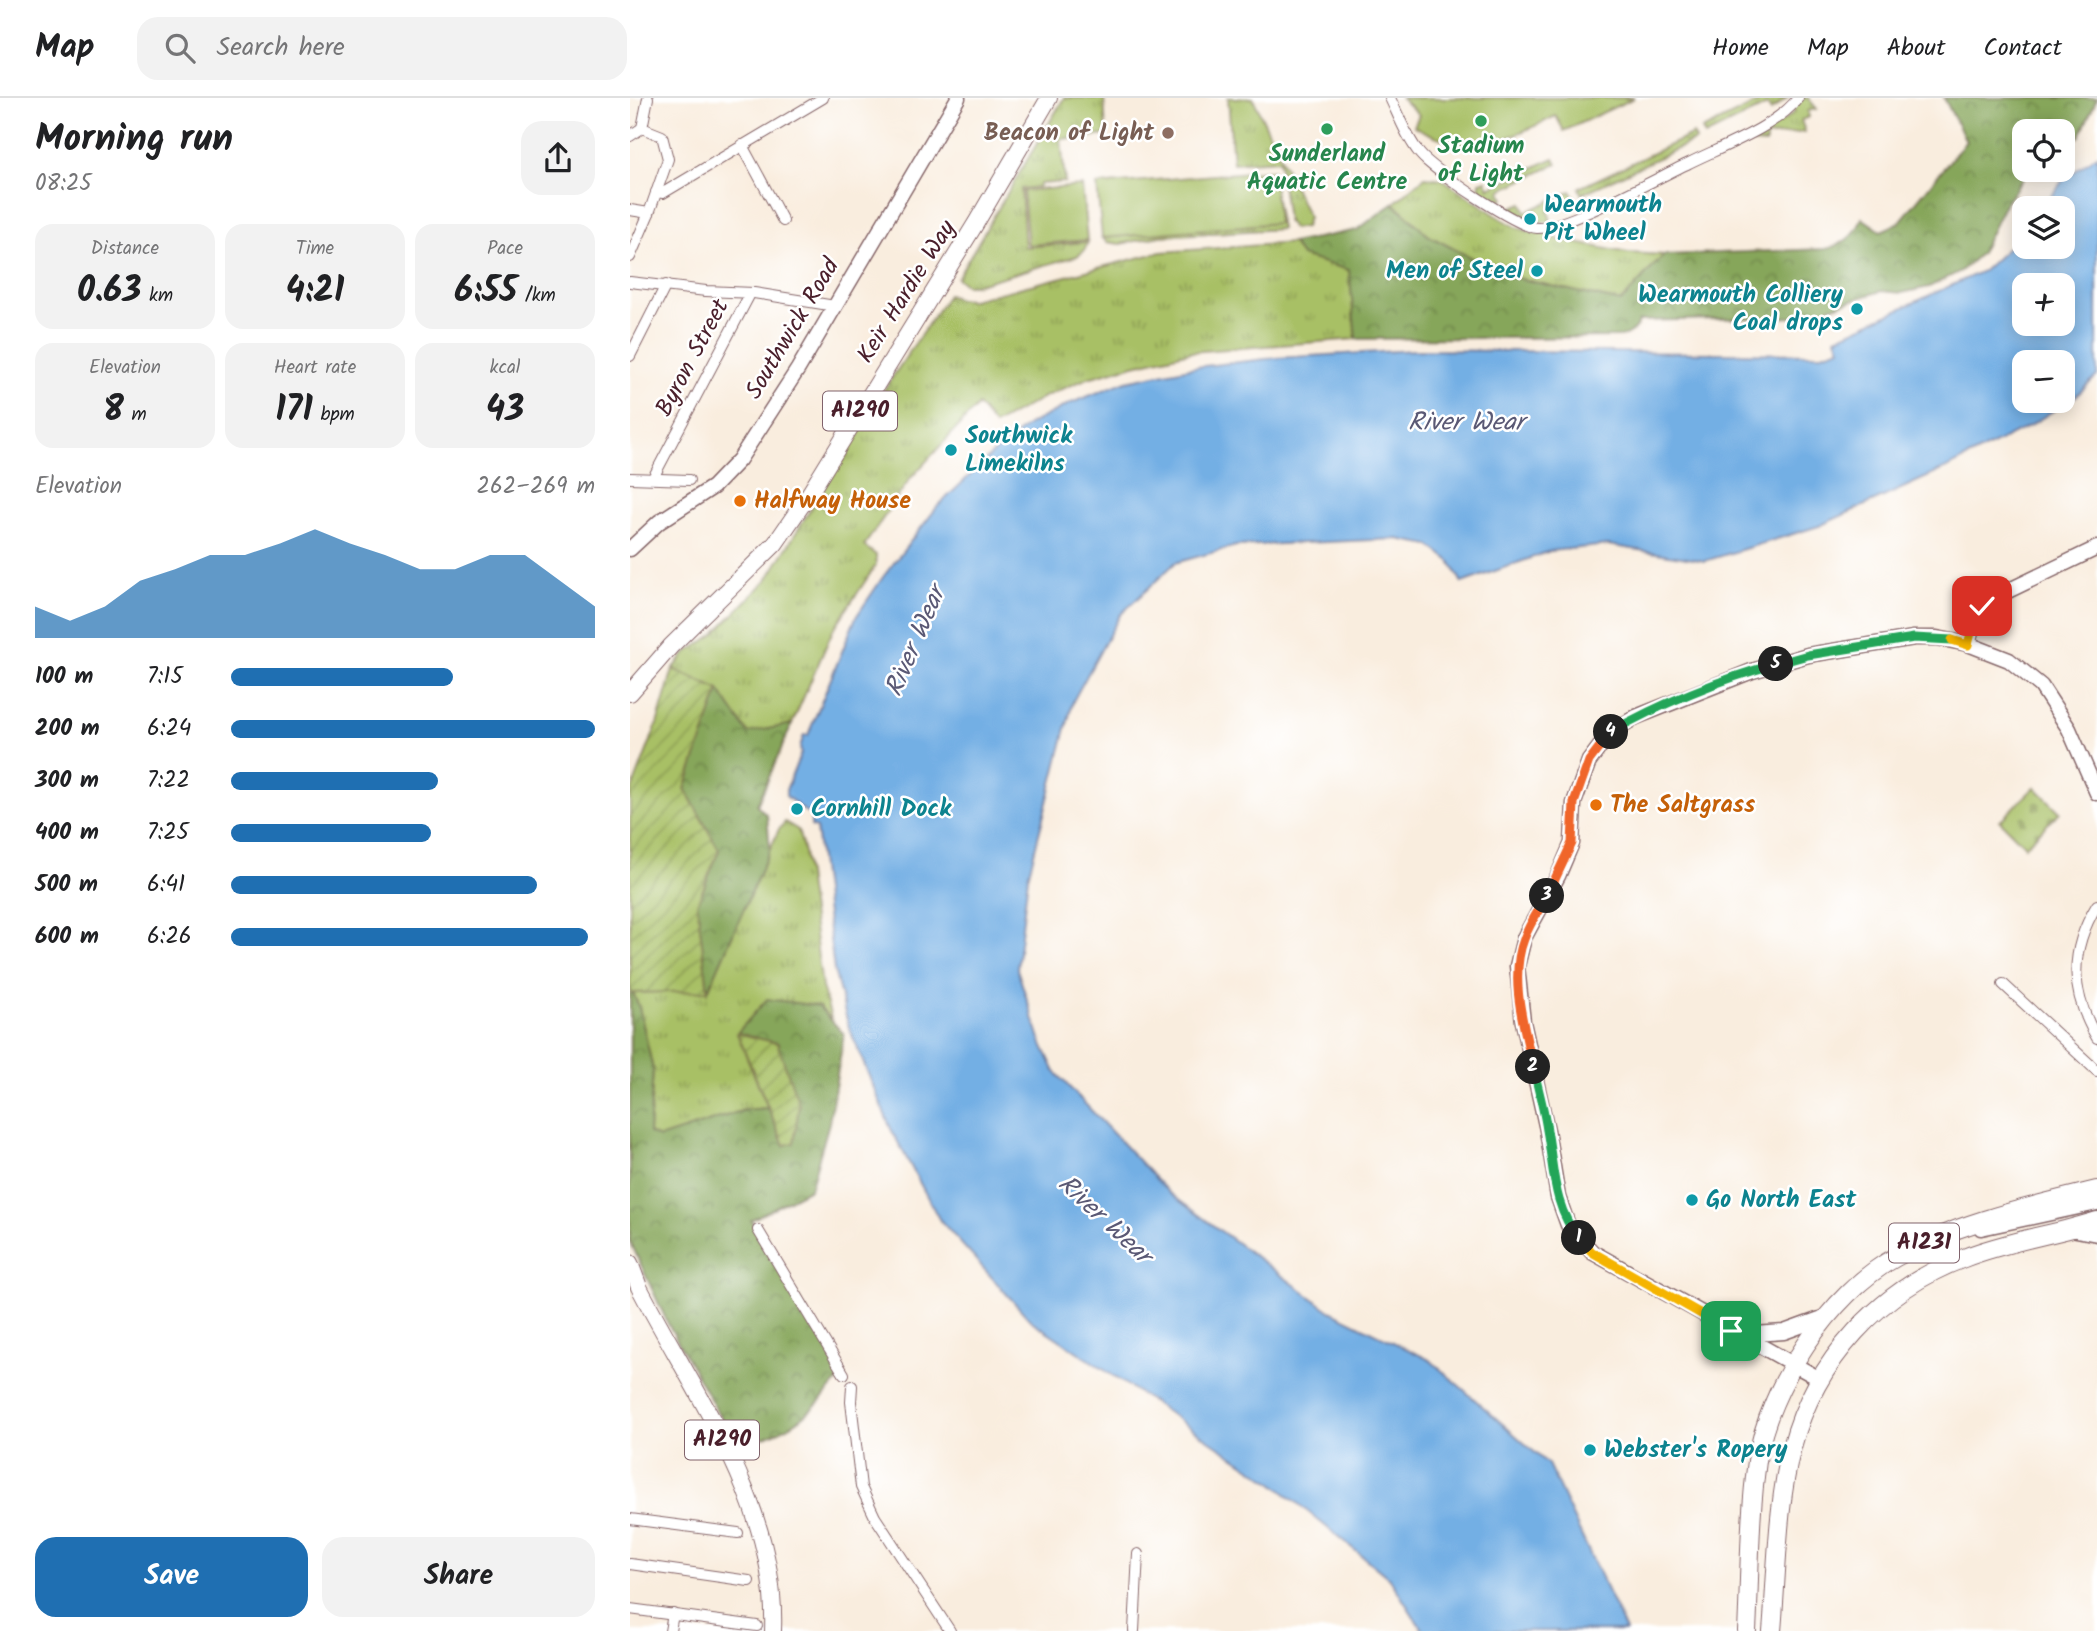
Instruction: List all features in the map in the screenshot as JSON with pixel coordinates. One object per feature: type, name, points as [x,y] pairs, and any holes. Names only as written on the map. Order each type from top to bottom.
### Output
[{"type":"highway","name":"A1231","points":[[1747,1631],[1757,1461],[1772,1405],[1793,1364],[1831,1314],[1859,1285],[1894,1258],[1945,1234],[2014,1211],[2097,1189]]},
{"type":"highway","name":"A1231","points":[[1772,1631],[1788,1465],[1799,1424],[1820,1380],[1838,1352],[1864,1323],[1893,1297],[1941,1267],[1988,1249],[2097,1221]]},
{"type":"main road","name":"Keir Hardie Way","points":[[630,693],[671,646],[775,544],[808,496],[947,271],[1049,98]]},
{"type":"main road","name":"A1290","points":[[630,1264],[634,1290],[713,1423],[736,1469],[751,1509],[771,1582],[765,1628]]},
{"type":"street","points":[[630,136],[642,128],[648,98]]},
{"type":"street","points":[[656,191],[663,193],[822,98]]},
{"type":"street","name":"Southwick Road","points":[[630,550],[659,522],[726,476],[798,369],[958,98]]},
{"type":"street","points":[[1390,98],[1411,142],[1423,158],[1513,220],[1536,228],[1556,224],[1602,205],[1733,141],[1782,115],[1798,98]]},
{"type":"street","points":[[630,257],[668,159],[662,136],[642,128]]},
{"type":"street","points":[[741,145],[783,221]]},
{"type":"street","points":[[630,210],[649,213]]},
{"type":"street","points":[[630,282],[794,298],[835,306]]},
{"type":"street","points":[[630,356],[666,285]]},
{"type":"street","name":"Byron Street","points":[[653,478],[750,294]]},
{"type":"street","points":[[630,478],[689,480]]},
{"type":"street","points":[[1968,645],[1976,612],[1991,599],[2097,548]]},
{"type":"street","points":[[1820,1380],[1592,1252],[1568,1225],[1558,1197],[1547,1129],[1523,1022],[1517,966],[1524,938],[1558,876],[1572,843],[1574,803],[1589,761],[1611,732],[1636,718],[1752,671],[1808,655],[1914,638],[1937,638],[1968,645],[2008,660],[2041,686],[2069,729],[2097,793]]},
{"type":"street","points":[[2097,905],[2078,950],[2076,976],[2083,1011],[2097,1038]]},
{"type":"street","points":[[2003,984],[2097,1071]]},
{"type":"street","points":[[1945,1234],[2097,1203]]},
{"type":"street","points":[[2071,1229],[2097,1234]]},
{"type":"street","points":[[758,1230],[844,1374]]},
{"type":"street","points":[[1734,1333],[1784,1332],[1831,1314]]},
{"type":"street","points":[[852,1386],[851,1402],[861,1488],[875,1517],[950,1631]]},
{"type":"street","points":[[630,1519],[738,1534]]},
{"type":"street","points":[[1134,1631],[1138,1554]]},
{"type":"street","points":[[630,1564],[749,1581]]},
{"type":"street","points":[[630,1609],[765,1628]]},
{"type":"street","points":[[670,1631],[673,1615]]},
{"type":"green space","points":[[1064,98],[1104,98],[1106,135],[1061,139],[1065,182],[1021,189],[1025,247],[1088,242],[1084,251],[1077,256],[966,285],[957,278]]},
{"type":"green space","points":[[1228,98],[1253,98],[1308,217],[1305,227],[1293,229],[1287,221],[1279,160],[1233,163]]},
{"type":"green space","name":"Stadium of Light","points":[[1401,98],[1634,98],[1564,131],[1556,116],[1502,139],[1470,144],[1434,136],[1414,126],[1419,115]]},
{"type":"green space","points":[[1761,98],[1787,98],[1771,111],[1767,105],[1705,136],[1702,130],[1757,103]]},
{"type":"green space","points":[[1802,98],[1808,98],[1817,109],[1808,111],[1809,117],[1801,120],[1805,132],[1766,137],[1766,144],[1753,143],[1753,136],[1782,122],[1795,112],[1794,109]]},
{"type":"green space","points":[[1944,98],[2097,98],[2080,136],[2075,139],[2075,119],[2012,119],[2012,182],[2021,182],[2005,204],[1981,253],[1961,271],[1929,287],[1902,293],[1881,291],[1799,317],[1639,321],[1635,329],[1622,337],[1356,339],[1349,270],[1301,256],[1292,243],[1357,230],[1393,203],[1429,236],[1504,275],[1621,302],[1664,255],[1825,249],[1848,239],[1862,218],[1881,231],[1899,223],[1966,141]]},
{"type":"green space","points":[[1693,134],[1696,140],[1582,194],[1579,188]]},
{"type":"green space","points":[[1554,158],[1557,164],[1501,190],[1504,199],[1495,203],[1479,191],[1480,182],[1486,180],[1489,188]]},
{"type":"green space","points":[[1273,170],[1278,223],[1102,238],[1097,185]]},
{"type":"green space","points":[[1425,177],[1442,179],[1518,228],[1534,233],[1556,231],[1556,239],[1628,253],[1664,255],[1621,302],[1504,275],[1429,236],[1394,203]]},
{"type":"green space","points":[[1082,186],[1087,240],[1028,245],[1023,191]]},
{"type":"green space","points":[[1571,191],[1575,199],[1548,211],[1551,221],[1532,224],[1509,213],[1510,208],[1522,203],[1526,212]]},
{"type":"green space","points":[[1275,194],[1281,229],[1160,236],[1120,244],[1107,242],[1102,238],[1278,223]]},
{"type":"green space","points":[[1292,243],[1301,256],[1349,270],[1356,339],[1190,352],[1134,365],[1088,378],[1046,396],[994,425],[978,405],[910,479],[864,546],[876,555],[876,565],[833,630],[792,724],[748,734],[719,690],[673,669],[686,653],[713,635],[767,580],[883,391],[948,295],[972,300],[1161,252]]},
{"type":"green space","points":[[673,669],[719,690],[685,789],[719,850],[697,904],[708,991],[630,993],[630,795],[657,724]]},
{"type":"green space","points":[[719,690],[748,733],[792,724],[757,805],[767,815],[770,849],[708,991],[697,904],[719,850],[685,789]]},
{"type":"green space","points":[[2035,787],[2060,812],[2025,846],[2000,821]]},
{"type":"green space","points":[[785,822],[798,830],[804,852],[822,987],[832,1021],[818,1006],[737,1033],[768,1108],[744,1110],[659,1139],[649,1133],[653,1070],[639,1007],[633,993],[708,990],[779,829]]},
{"type":"green space","points":[[630,993],[633,993],[639,1007],[653,1070],[649,1133],[659,1138],[744,1110],[768,1108],[784,1145],[778,1043],[737,1033],[767,999],[818,1006],[844,1034],[829,1123],[810,1189],[751,1220],[844,1374],[798,1421],[756,1440],[736,1445],[668,1324],[630,1241]]},
{"type":"green space","points":[[737,1033],[777,1043],[799,1104],[794,1143],[784,1145]]},
{"type":"water","name":"River Wear","points":[[2097,155],[2097,376],[2075,397],[2075,350],[2012,350],[2012,413],[2050,413],[2031,425],[1947,468],[1819,526],[1705,561],[1608,545],[1550,551],[1462,583],[1450,561],[1429,545],[1397,539],[1236,546],[1175,563],[1120,615],[1073,701],[1028,877],[1017,969],[1041,1042],[1055,1072],[1169,1193],[1330,1311],[1430,1360],[1548,1464],[1626,1631],[1423,1631],[1390,1579],[1273,1483],[1030,1320],[939,1219],[891,1129],[849,1028],[834,970],[816,828],[811,826],[811,814],[786,796],[801,753],[804,735],[808,735],[856,617],[938,506],[990,456],[1028,425],[1069,404],[1126,381],[1195,367],[1275,358],[1415,350],[1822,354],[1840,348],[1836,338],[1983,271],[2012,244],[2012,259],[2075,259],[2075,196],[2052,196],[2062,182],[2075,182],[2075,171]]},
{"type":"place","name":"Stadium of Light","points":[[1481,121]]},
{"type":"place","name":"Sunderland Aquatic Centre","points":[[1327,129]]},
{"type":"place","name":"Beacon of Light","points":[[1168,133]]},
{"type":"place","name":"Wearmouth Pit Wheel","points":[[1530,219]]},
{"type":"place","name":"Men of Steel","points":[[1537,271]]},
{"type":"place","name":"Wearmouth Colliery Coal drops","points":[[1857,309]]},
{"type":"place","name":"Southwick Limekilns","points":[[951,450]]},
{"type":"place","name":"Halfway House","points":[[740,501]]},
{"type":"place","name":"The Saltgrass","points":[[1596,805]]},
{"type":"place","name":"Cornhill Dock","points":[[797,809]]},
{"type":"place","name":"Go North East","points":[[1692,1200]]},
{"type":"place","name":"Webster's Ropery","points":[[1590,1450]]},
{"type":"route","points":[[1731,1331],[1592,1252],[1568,1225],[1558,1197],[1547,1129],[1523,1022],[1517,966],[1524,938],[1558,876],[1572,843],[1574,803],[1589,761],[1611,732],[1636,718],[1752,671],[1808,655],[1914,638],[1953,640],[1968,645],[1976,612],[1982,606]]}]
